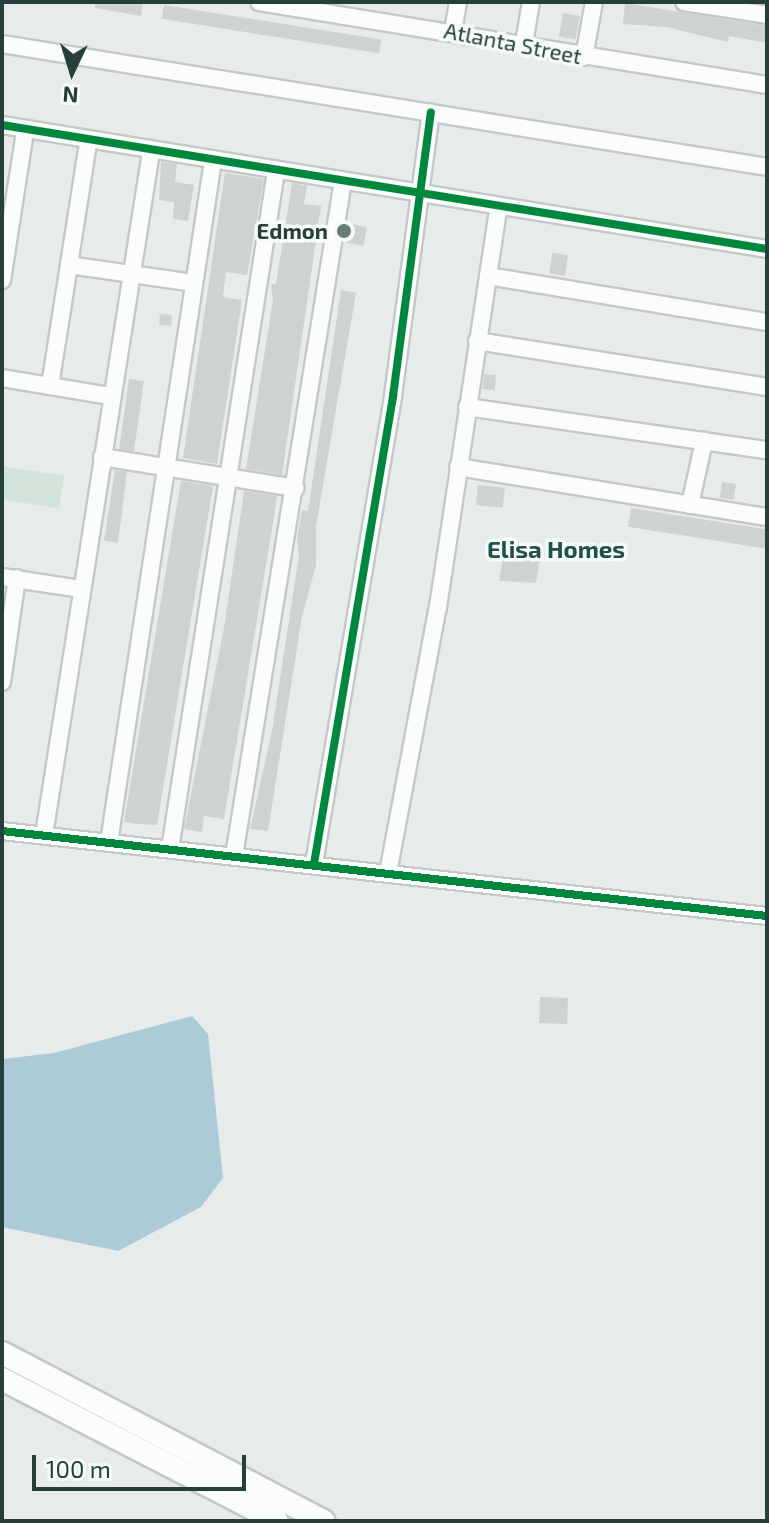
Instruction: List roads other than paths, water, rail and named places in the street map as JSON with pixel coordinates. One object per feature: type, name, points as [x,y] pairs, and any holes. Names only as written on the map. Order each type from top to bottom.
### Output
[{"type":"street","name":"Atlanta Street","points":[[259,2],[453,31],[584,57],[767,85]]},
{"type":"street","points":[[366,19],[369,2]]},
{"type":"street","points":[[524,43],[531,2]]},
{"type":"street","points":[[584,57],[594,2]]},
{"type":"street","points":[[684,2],[767,15]]},
{"type":"street","points":[[453,31],[458,5]]},
{"type":"street","points":[[2,44],[767,167]]},
{"type":"street","points":[[314,864],[393,396],[431,113]]},
{"type":"street","points":[[2,125],[88,142],[767,249]]},
{"type":"street","points":[[2,280],[25,131]]},
{"type":"street","points":[[50,386],[88,142]]},
{"type":"street","points":[[44,835],[80,589],[151,152]]},
{"type":"street","points":[[109,842],[213,161]]},
{"type":"street","points":[[170,849],[232,478],[276,171]]},
{"type":"street","points":[[234,856],[296,488],[343,181]]},
{"type":"street","points":[[388,873],[438,607],[498,208]]},
{"type":"street","points":[[69,265],[194,283]]},
{"type":"street","points":[[488,276],[767,322]]},
{"type":"street","points":[[477,341],[767,387]]},
{"type":"street","points":[[2,378],[111,396]]},
{"type":"street","points":[[467,407],[767,450]]},
{"type":"street","points":[[690,505],[704,441]]},
{"type":"street","points":[[102,457],[296,488]]},
{"type":"street","points":[[458,467],[767,517]]},
{"type":"street","points":[[2,682],[9,578],[80,589]]},
{"type":"street","points":[[2,831],[767,916]]},
{"type":"street","points":[[2,1353],[324,1521]]},
{"type":"street","points":[[2,1379],[277,1521]]},
{"type":"water","points":[[192,1016],[208,1034],[223,1178],[201,1207],[118,1251],[2,1227],[2,1059],[54,1053]]},
{"type":"place","name":"Edmon","points":[[344,231]]},
{"type":"district","name":"Elisa Homes","points":[[556,549]]}]
